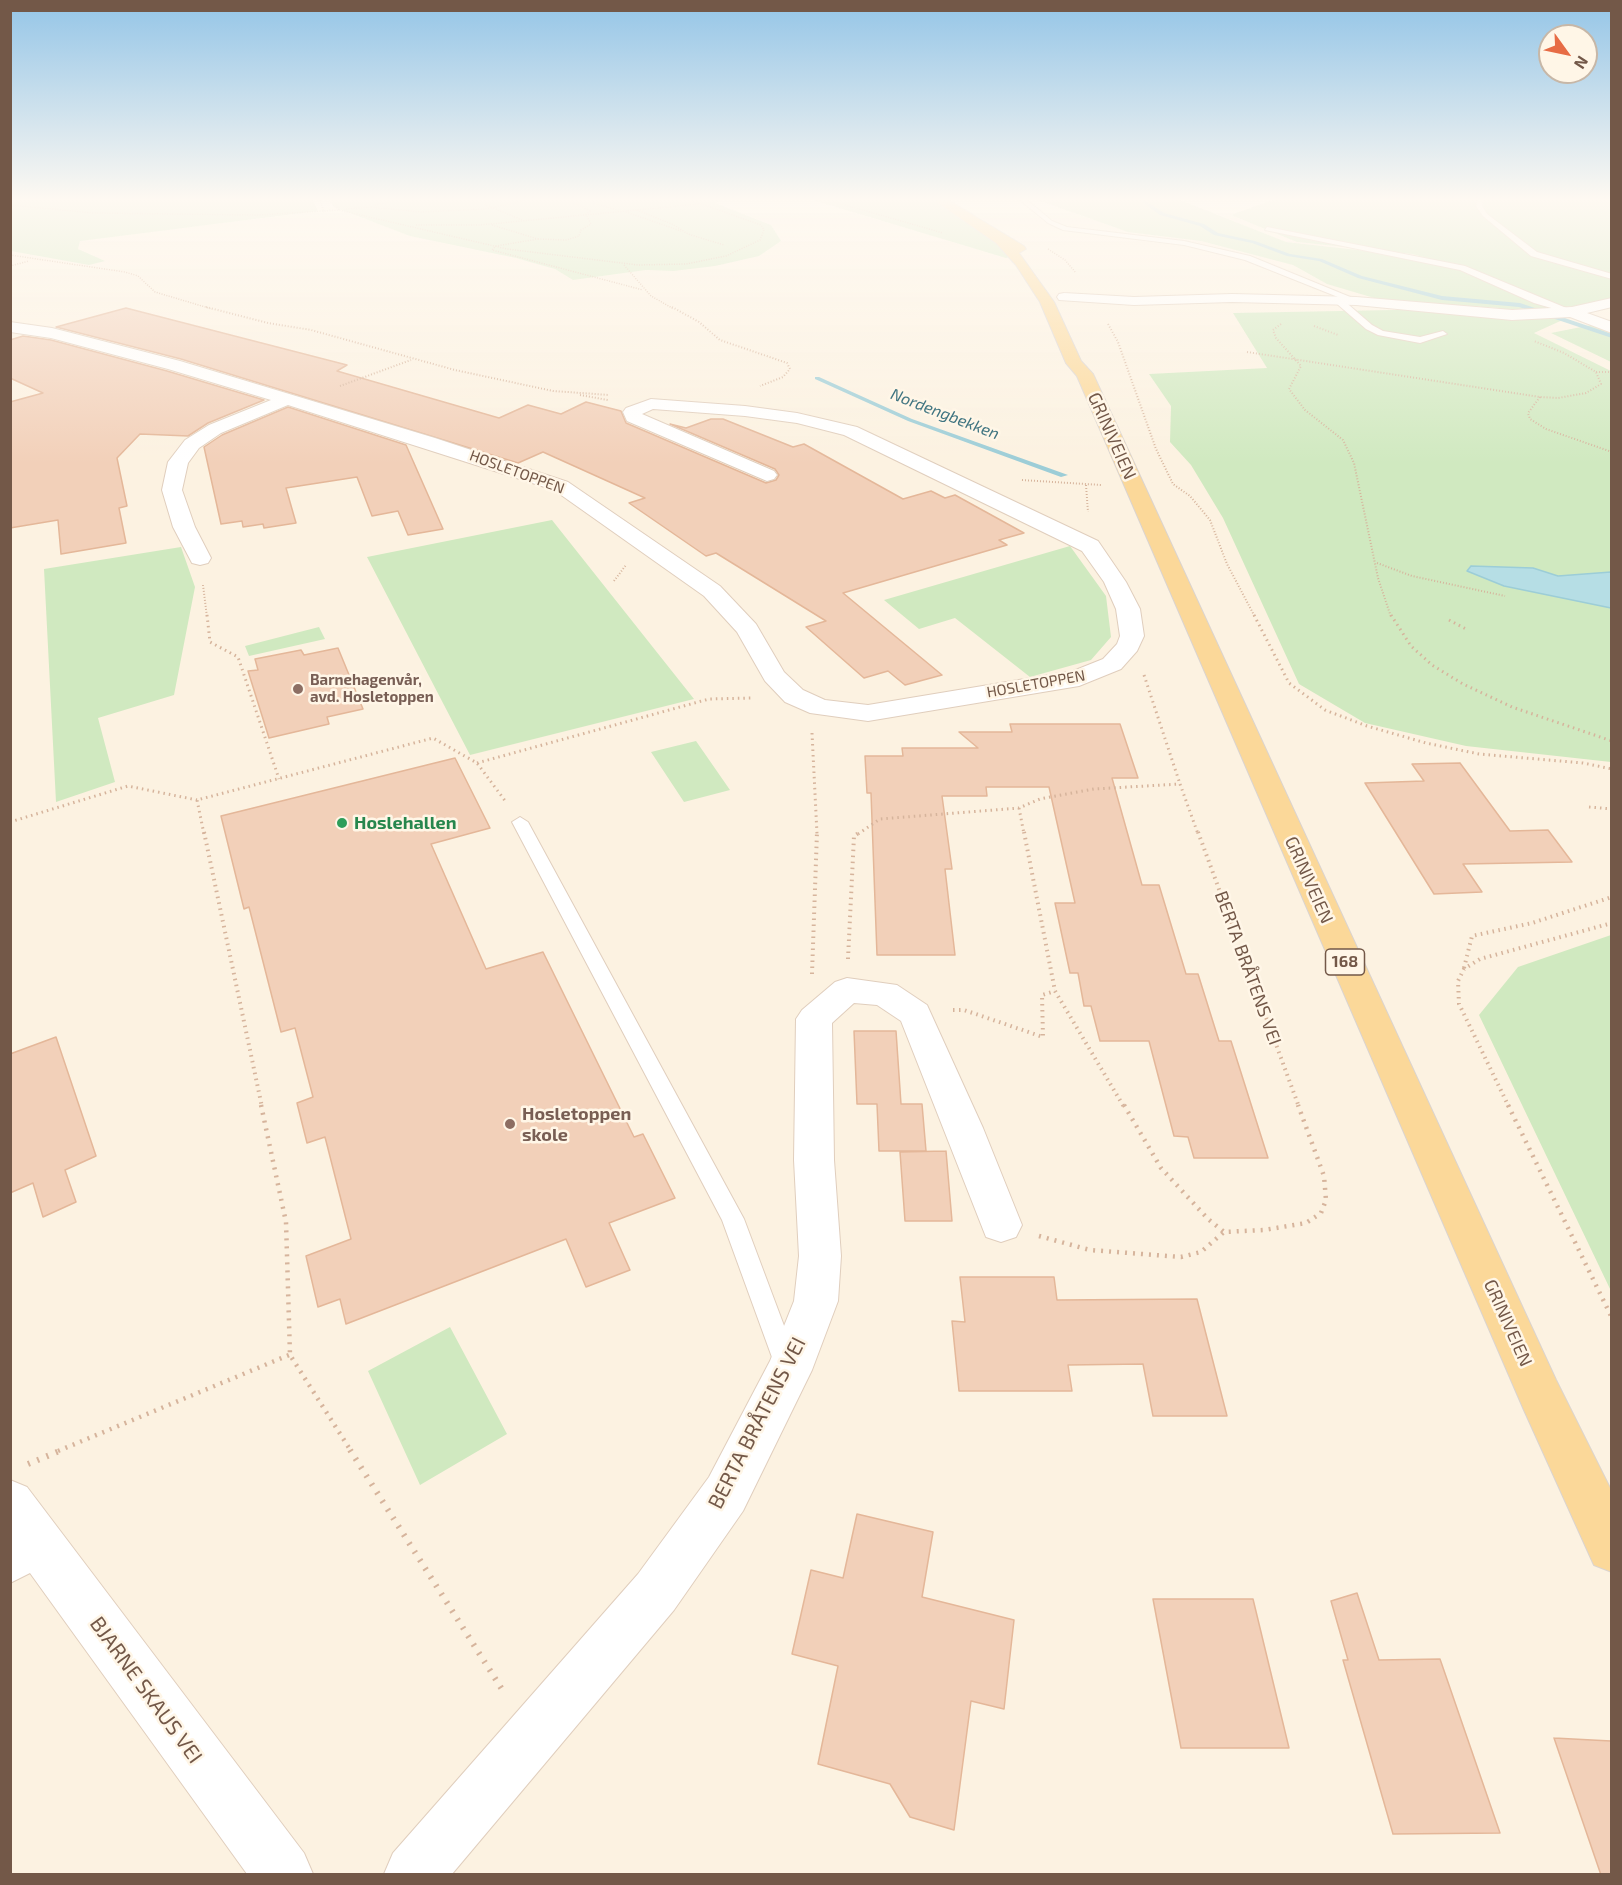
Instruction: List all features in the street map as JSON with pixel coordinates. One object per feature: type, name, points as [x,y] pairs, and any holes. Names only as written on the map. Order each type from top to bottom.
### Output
[{"type":"main road","name":"GRINIVEIEN","points":[[1038,288],[1047,302],[1074,363],[1085,375],[1540,1395],[1611,1547]]},
{"type":"main road","points":[[1057,288],[1069,306]]},
{"type":"main road","name":"GRINIVEIEN","points":[[1081,340],[1087,363],[1085,375]]},
{"type":"street","points":[[1047,302],[1069,306],[1134,301],[1232,298],[1356,301],[1512,315],[1541,315],[1611,302]]},
{"type":"street","points":[[1565,312],[1611,328]]},
{"type":"street","name":"HOSLETOPPEN","points":[[10,327],[52,333],[174,365],[561,486],[590,502],[712,591],[747,629],[774,676],[794,696],[819,706],[868,713],[1079,678],[1119,659]]},
{"type":"street","points":[[200,558],[184,527],[172,490],[178,462],[192,444],[215,429],[291,401]]},
{"type":"street","points":[[767,475],[633,417],[632,412],[651,404],[745,411],[797,418],[850,431],[1090,546],[1114,582],[1128,609],[1132,636],[1119,659]]},
{"type":"street","points":[[814,1019],[847,990],[885,994],[915,1014],[964,1128],[1001,1225]]},
{"type":"street","name":"BERTA BRÅTENS VEI","points":[[414,1875],[656,1592],[726,1494],[789,1370],[816,1301],[820,1256],[814,1160],[814,1019]]},
{"type":"street","name":"BJARNE SKAUS VEI","points":[[19,1516],[283,1875]]},
{"type":"lane","points":[[1323,288],[1356,301]]},
{"type":"lane","points":[[1507,288],[1565,312]]},
{"type":"lane","points":[[1339,301],[1369,327],[1381,333],[1420,340],[1443,334]]},
{"type":"lane","points":[[520,822],[733,1219],[789,1370]]},
{"type":"path","points":[[151,288],[170,298],[311,330],[455,370]]},
{"type":"path","points":[[635,288],[643,290],[699,322],[720,340],[787,363],[790,369],[783,377],[752,387]]},
{"type":"path","points":[[1091,288],[1134,301]]},
{"type":"path","points":[[1134,301],[1112,315],[1108,322],[1118,342],[1156,449],[1173,484],[1190,496],[1210,520],[1227,564],[1289,683],[1303,696],[1325,710],[1367,726],[1426,743],[1479,754],[1583,763],[1611,769]]},
{"type":"path","points":[[1287,320],[1274,330],[1276,338],[1301,366],[1289,389],[1305,410],[1331,429],[1347,448],[1354,463],[1377,563],[1378,578],[1392,618],[1411,646],[1432,665],[1462,684],[1512,707],[1611,741]]},
{"type":"path","points":[[1531,339],[1564,353],[1596,372],[1611,372]]},
{"type":"path","points":[[1247,352],[1296,358],[1412,380],[1540,397],[1558,398],[1586,393],[1601,384],[1596,372]]},
{"type":"path","points":[[291,401],[412,359]]},
{"type":"path","points":[[1540,397],[1528,413],[1530,419],[1546,429],[1611,452]]},
{"type":"path","points":[[1086,485],[1088,512]]},
{"type":"path","points":[[200,558],[210,642],[238,657],[279,779]]},
{"type":"path","points":[[1377,563],[1412,576],[1505,596]]},
{"type":"path","points":[[1449,620],[1466,629]]},
{"type":"path","points":[[847,990],[854,836],[880,819],[1019,808],[1040,799],[1094,789],[1180,784],[1148,683],[1142,672],[1119,659]]},
{"type":"path","points":[[477,763],[709,699]]},
{"type":"path","points":[[814,1019],[812,967],[817,831],[811,739],[819,706]]},
{"type":"path","points":[[10,822],[128,786],[197,800],[433,738],[477,763],[520,822]]},
{"type":"path","name":"BERTA BRÅTENS VEI","points":[[1180,784],[1324,1176],[1326,1200],[1321,1213],[1306,1222],[1264,1230],[1224,1232]]},
{"type":"path","points":[[197,800],[286,1222],[290,1355],[531,1736]]},
{"type":"path","points":[[1590,807],[1611,809]]},
{"type":"path","points":[[1001,1225],[1090,1250],[1181,1257],[1201,1252],[1224,1232],[1208,1219],[1161,1168],[1055,991],[1019,808]]},
{"type":"path","points":[[1611,897],[1532,923],[1472,936],[1464,969],[1458,981],[1459,1004],[1611,1318]]},
{"type":"path","points":[[1464,969],[1480,959],[1611,923]]},
{"type":"path","points":[[989,1019],[1043,1037],[1042,995],[1055,991]]},
{"type":"path","points":[[19,1516],[290,1355]]},
{"type":"green space","points":[[1340,288],[1502,288],[1548,308],[1554,308],[1509,288],[1611,288],[1611,301],[1602,302],[1534,333],[1611,371],[1611,762],[1466,746],[1365,723],[1299,684],[1223,518],[1191,465],[1170,442],[1171,406],[1149,374],[1267,368],[1233,313],[1499,308],[1381,300]]},
{"type":"green space","points":[[1611,321],[1611,362],[1551,333]]},
{"type":"green space","points":[[552,520],[694,699],[470,755],[367,557]]},
{"type":"green space","points":[[1070,546],[1106,596],[1111,637],[1091,660],[1030,677],[955,618],[919,629],[884,600]]},
{"type":"green space","points":[[181,547],[195,587],[174,695],[98,718],[115,782],[56,802],[44,569]]},
{"type":"green space","points":[[319,627],[325,639],[249,656],[245,646]]},
{"type":"green space","points":[[696,741],[730,790],[684,802],[651,752]]},
{"type":"green space","points":[[1612,935],[1611,1291],[1479,1015],[1518,967]]},
{"type":"green space","points":[[450,1327],[507,1434],[420,1485],[368,1371]]},
{"type":"water","points":[[1471,566],[1533,568],[1558,576],[1611,572],[1611,608],[1504,586],[1467,571]]},
{"type":"building","points":[[126,308],[347,365],[337,371],[499,418],[528,405],[561,414],[586,402],[621,411],[626,423],[766,483],[776,480],[779,475],[775,469],[670,424],[686,428],[711,419],[723,419],[793,447],[804,444],[903,499],[931,491],[945,498],[955,495],[1024,533],[999,540],[1007,545],[843,593],[942,675],[905,685],[888,671],[864,678],[806,627],[826,621],[716,553],[706,556],[629,503],[645,498],[543,452],[518,463],[181,359],[56,327]]},
{"type":"building","points":[[23,336],[51,340],[264,400],[208,423],[188,436],[140,434],[117,458],[127,506],[119,508],[126,543],[61,554],[58,520],[10,528],[10,402],[43,393],[10,378],[10,340]]},
{"type":"building","points":[[288,407],[406,445],[443,529],[408,535],[398,511],[372,516],[357,477],[286,488],[296,523],[264,528],[263,524],[243,527],[242,521],[221,524],[204,447],[222,435]]},
{"type":"building","points":[[338,648],[363,709],[327,717],[329,724],[269,738],[248,671],[258,670],[255,659],[301,650],[304,655]]},
{"type":"building","points":[[1010,724],[1120,724],[1138,778],[1112,778],[1142,885],[1159,885],[1186,974],[1198,974],[1219,1041],[1231,1041],[1268,1158],[1194,1158],[1188,1137],[1174,1136],[1149,1041],[1100,1041],[1091,1006],[1084,1006],[1078,973],[1070,973],[1055,903],[1075,903],[1049,787],[986,787],[987,796],[942,796],[952,869],[945,869],[955,955],[877,955],[871,793],[867,793],[865,756],[903,756],[902,748],[978,748],[959,732],[1012,732]]},
{"type":"building","points":[[455,758],[490,828],[431,844],[486,969],[543,952],[634,1137],[643,1134],[675,1198],[609,1223],[630,1270],[586,1287],[566,1239],[346,1324],[340,1299],[318,1307],[306,1256],[351,1239],[325,1137],[307,1143],[297,1103],[313,1097],[295,1028],[281,1032],[249,907],[244,909],[221,816]]},
{"type":"building","points":[[1460,763],[1510,831],[1548,830],[1572,862],[1463,864],[1482,892],[1434,894],[1365,783],[1424,781],[1412,764]]},
{"type":"building","points":[[854,1031],[896,1031],[901,1104],[922,1104],[926,1151],[879,1151],[877,1104],[857,1104]]},
{"type":"building","points":[[56,1037],[96,1156],[65,1170],[76,1202],[43,1217],[33,1183],[10,1193],[10,1054]]},
{"type":"building","points":[[946,1151],[952,1221],[905,1221],[900,1152]]},
{"type":"building","points":[[960,1277],[1054,1277],[1057,1300],[1197,1299],[1227,1416],[1153,1416],[1143,1364],[1068,1365],[1072,1391],[959,1391],[952,1321],[965,1322]]},
{"type":"building","points":[[857,1514],[933,1532],[922,1597],[1014,1620],[1004,1709],[971,1701],[954,1830],[910,1817],[890,1784],[818,1764],[838,1666],[792,1654],[811,1570],[843,1578]]},
{"type":"building","points":[[1357,1593],[1379,1660],[1440,1659],[1500,1833],[1393,1834],[1343,1660],[1348,1660],[1331,1601]]},
{"type":"building","points":[[1153,1599],[1253,1599],[1289,1748],[1181,1748]]},
{"type":"building","points":[[1554,1738],[1611,1741],[1611,1875],[1601,1875]]},
{"type":"waterway","points":[[1403,288],[1442,298],[1520,305],[1612,336]]},
{"type":"waterway","name":"Nordengbekken","points":[[817,378],[910,420],[1064,475]]},
{"type":"place","name":"Barnehagenvår, avd. Hosletoppen","points":[[298,689]]},
{"type":"place","name":"Hoslehallen","points":[[342,823]]},
{"type":"place","name":"Hosletoppen skole","points":[[510,1124]]}]
